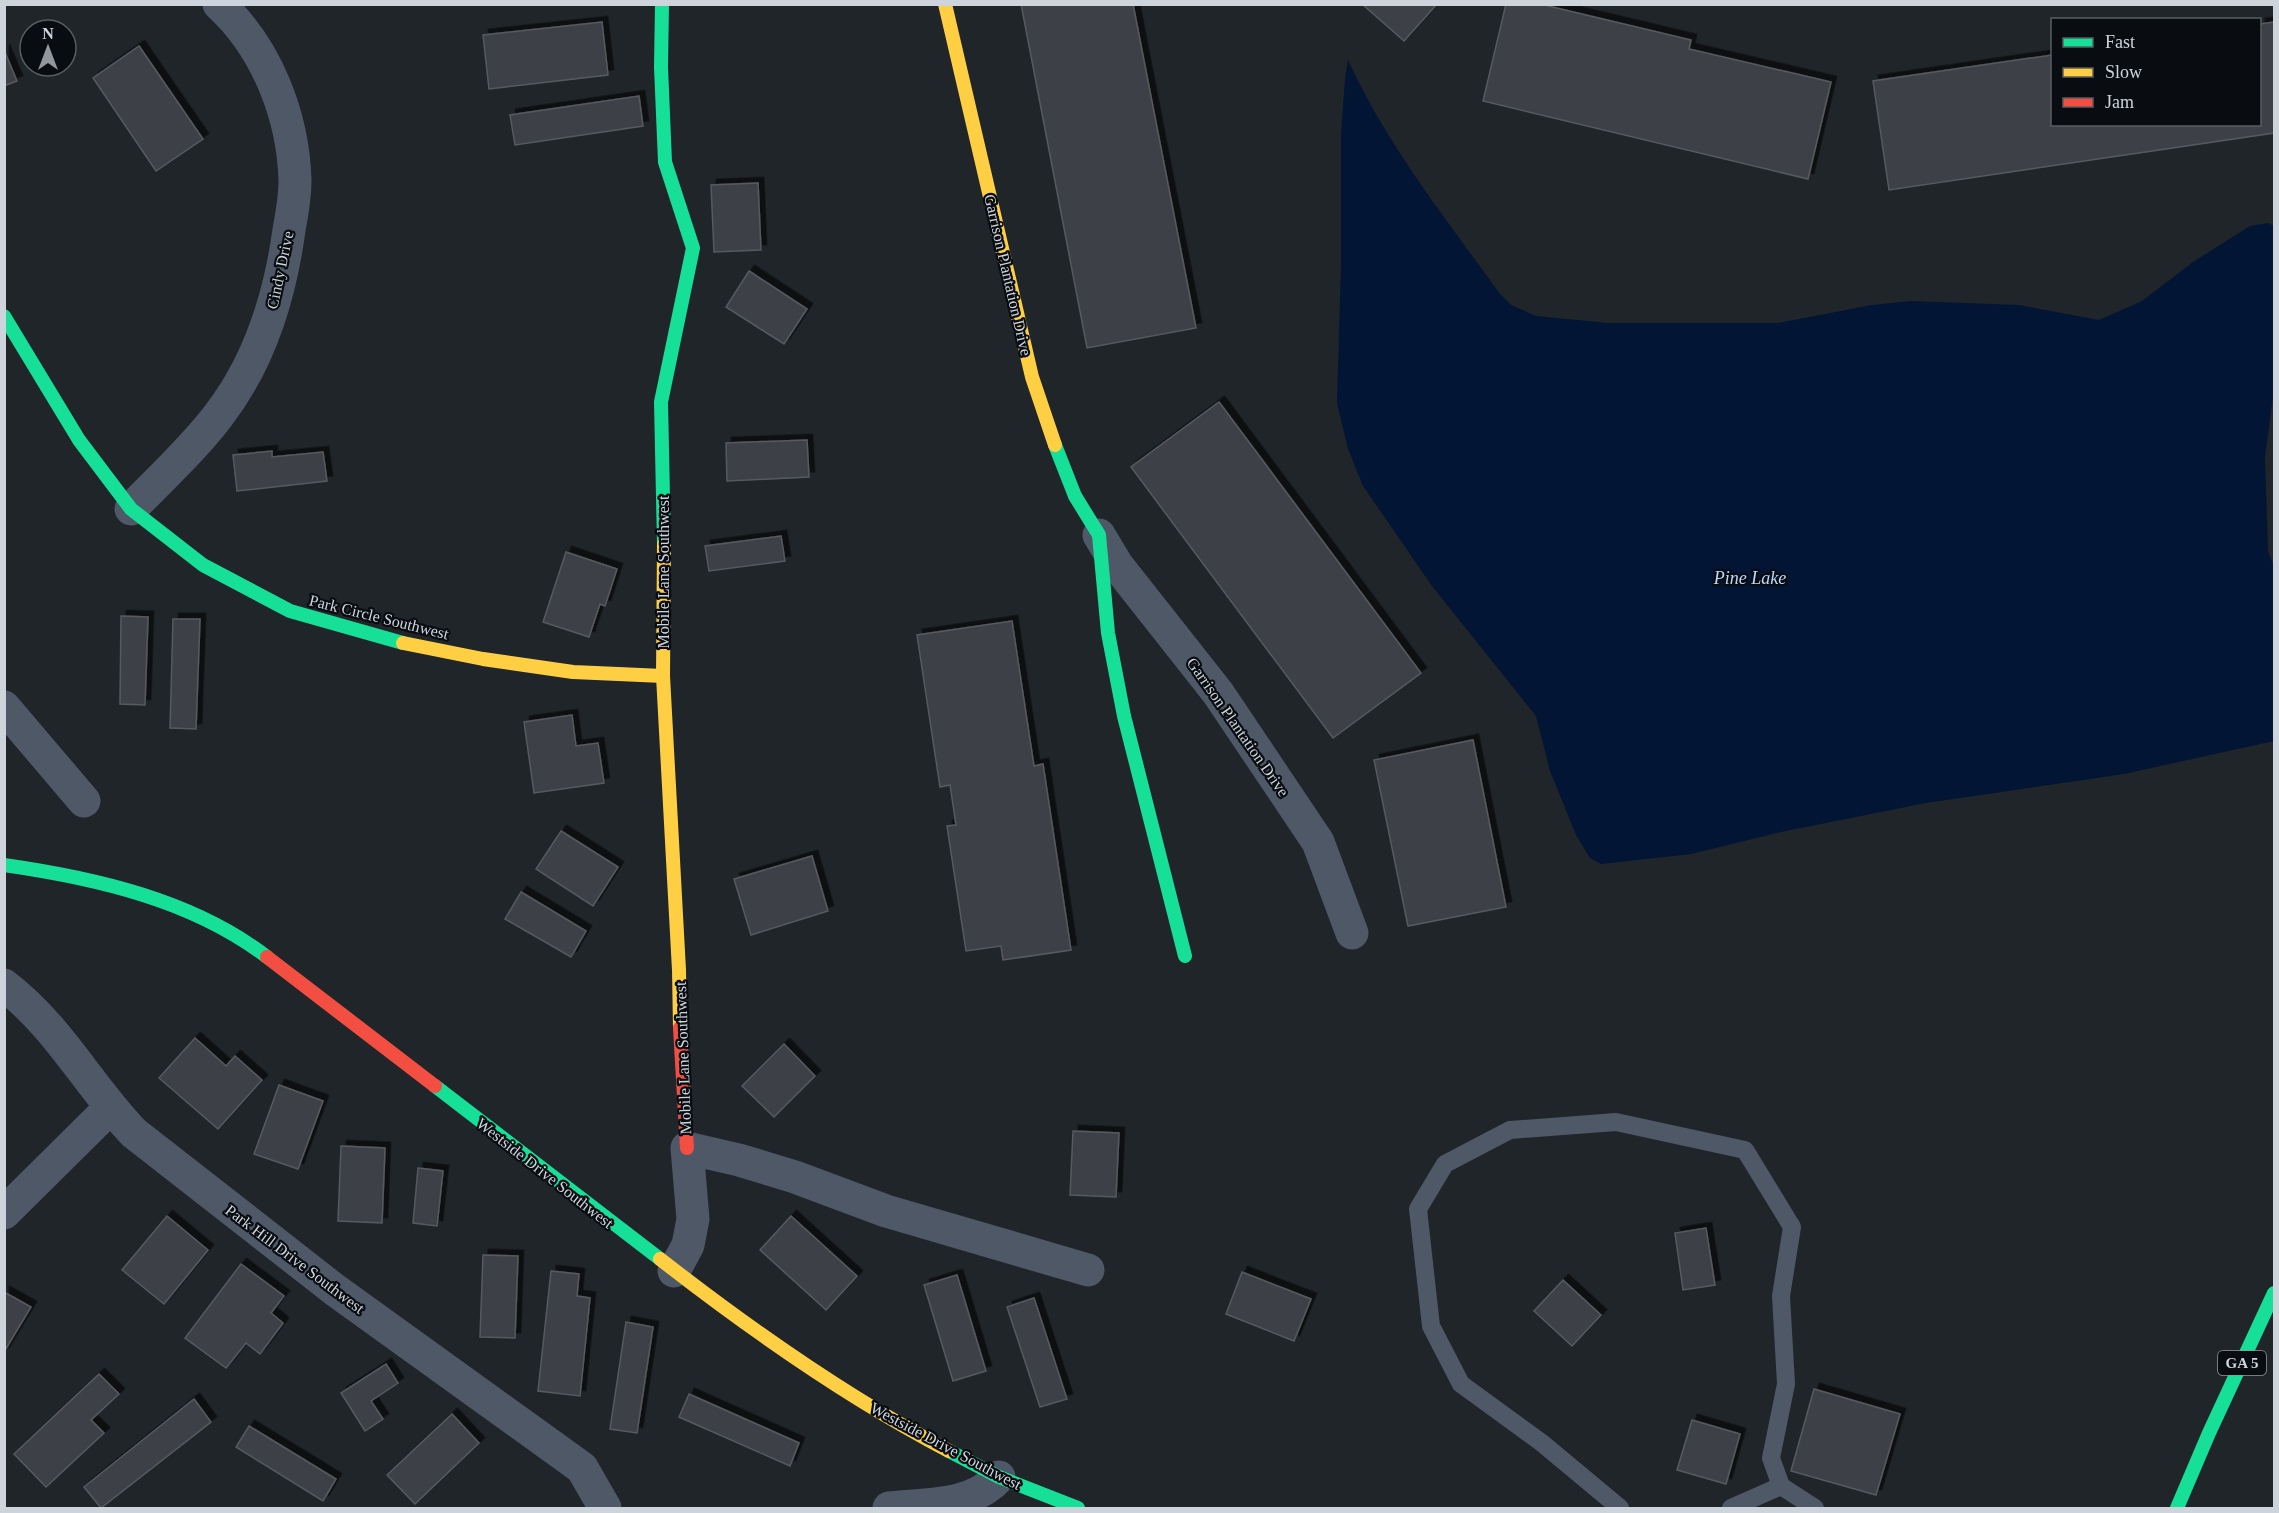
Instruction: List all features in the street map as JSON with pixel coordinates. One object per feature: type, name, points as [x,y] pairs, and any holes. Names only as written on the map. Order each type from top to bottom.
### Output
[{"type":"street","name":"Cindy Drive","points":[[131,509],[218,416],[246,372],[268,324],[283,271],[295,181],[292,148],[284,114],[256,47],[233,17],[219,4]]},
{"type":"street","name":"Mobile Lane Southwest","points":[[662,4],[661,67],[665,162],[693,248],[661,402],[664,514],[663,676],[679,970],[680,1046],[693,1219],[688,1245],[674,1271]]},
{"type":"street","name":"Garrison Plantation Drive","points":[[945,4],[1032,377],[1052,438],[1075,496],[1117,565],[1218,693],[1318,843],[1352,933]]},
{"type":"street","name":"Park Circle Southwest","points":[[4,316],[79,440],[131,509],[203,565],[290,611],[386,640],[483,659],[573,672],[663,676]]},
{"type":"street","name":"Garrison Plantation Drive","points":[[1099,535],[1108,633],[1124,716],[1185,956]]},
{"type":"street","points":[[4,708],[84,801]]},
{"type":"street","name":"Westside Drive Southwest","points":[[4,865],[95,881],[171,906],[217,925],[259,951],[735,1317],[836,1386],[934,1443],[999,1477],[1078,1509]]},
{"type":"street","name":"Park Hill Drive Southwest","points":[[4,985],[38,1014],[64,1043],[110,1108],[161,1156],[335,1290],[582,1468],[605,1509]]},
{"type":"street","points":[[4,1213],[110,1108]]},
{"type":"street","name":"Mobile Lane Southwest","points":[[687,1148],[739,1160],[795,1177],[886,1212],[1088,1270]]},
{"type":"street","name":"GA 5","points":[[2177,1509],[2209,1433],[2274,1293]]},
{"type":"street","points":[[889,1509],[970,1498],[990,1487],[999,1477]]},
{"type":"lane","points":[[1620,1509],[1542,1443],[1461,1383],[1431,1326],[1419,1209],[1445,1164],[1510,1130],[1616,1122],[1745,1150],[1792,1227],[1781,1296],[1786,1384],[1771,1458],[1781,1486],[1815,1509]]},
{"type":"lane","points":[[1731,1509],[1781,1486]]},
{"type":"water","name":"Pine Lake","points":[[1348,60],[1399,152],[1500,294],[1511,305],[1536,316],[1608,323],[1778,323],[1872,305],[1911,301],[2019,305],[2099,320],[2142,301],[2193,262],[2250,226],[2268,223],[2274,226],[2274,389],[2265,457],[2268,551],[2274,567],[2274,741],[2124,774],[1926,803],[1781,832],[1691,854],[1601,864],[1590,858],[1576,835],[1550,771],[1536,716],[1432,586],[1363,486],[1348,449],[1337,403],[1341,265],[1341,135]]},
{"type":"building","points":[[1021,4],[1133,4],[1196,328],[1087,348]]},
{"type":"building","points":[[1362,4],[1437,4],[1404,41]]},
{"type":"building","points":[[1506,4],[1540,4],[1691,40],[1689,49],[1831,82],[1808,179],[1483,101]]},
{"type":"building","points":[[602,22],[608,75],[489,89],[483,35]]},
{"type":"building","points":[[2274,22],[2274,133],[1889,190],[1873,81],[2051,55],[2051,126],[2261,126],[2261,24]]},
{"type":"building","points":[[139,46],[203,139],[156,171],[93,78]]},
{"type":"building","points":[[4,50],[17,81],[4,86]]},
{"type":"building","points":[[639,96],[643,126],[515,145],[510,115]]},
{"type":"building","points":[[758,183],[761,250],[714,252],[711,185]]},
{"type":"building","points":[[749,271],[807,309],[784,344],[726,307]]},
{"type":"building","points":[[1219,402],[1421,673],[1333,738],[1131,467]]},
{"type":"building","points":[[807,440],[809,477],[727,481],[726,443]]},
{"type":"building","points":[[272,451],[272,457],[323,452],[327,481],[237,491],[233,455]]},
{"type":"building","points":[[781,536],[785,561],[709,571],[705,546]]},
{"type":"building","points":[[566,552],[617,569],[605,606],[600,604],[589,637],[543,622]]},
{"type":"building","points":[[121,616],[148,617],[145,705],[120,704]]},
{"type":"building","points":[[173,619],[200,619],[196,729],[170,728]]},
{"type":"building","points":[[1012,621],[1034,766],[1043,764],[1071,950],[1003,960],[1001,946],[966,951],[947,826],[956,825],[950,785],[940,787],[917,635]]},
{"type":"building","points":[[572,715],[576,746],[598,743],[604,783],[534,793],[524,722]]},
{"type":"building","points":[[1473,740],[1506,907],[1408,926],[1374,760]]},
{"type":"building","points":[[561,831],[618,867],[593,906],[536,869]]},
{"type":"building","points":[[812,856],[828,911],[751,935],[734,879]]},
{"type":"building","points":[[521,892],[586,931],[571,957],[505,919]]},
{"type":"building","points":[[195,1038],[226,1066],[235,1056],[262,1080],[218,1129],[159,1078]]},
{"type":"building","points":[[784,1044],[815,1076],[774,1117],[742,1086]]},
{"type":"building","points":[[279,1085],[323,1101],[298,1169],[254,1154]]},
{"type":"building","points":[[1073,1131],[1119,1133],[1116,1197],[1070,1195]]},
{"type":"building","points":[[341,1146],[385,1148],[382,1223],[338,1221]]},
{"type":"building","points":[[418,1168],[443,1171],[437,1226],[413,1223]]},
{"type":"building","points":[[167,1216],[208,1250],[164,1304],[122,1270]]},
{"type":"building","points":[[791,1216],[857,1276],[826,1310],[760,1250]]},
{"type":"building","points":[[1706,1228],[1715,1285],[1683,1290],[1675,1233]]},
{"type":"building","points":[[483,1255],[518,1256],[515,1338],[480,1337]]},
{"type":"building","points":[[241,1264],[284,1296],[271,1313],[283,1323],[260,1354],[246,1343],[226,1368],[185,1338]]},
{"type":"building","points":[[551,1271],[579,1274],[577,1296],[590,1298],[580,1396],[538,1391]]},
{"type":"building","points":[[1242,1272],[1311,1299],[1294,1341],[1226,1314]]},
{"type":"building","points":[[957,1275],[986,1371],[953,1381],[924,1285]]},
{"type":"building","points":[[1563,1280],[1601,1315],[1572,1346],[1534,1311]]},
{"type":"building","points":[[4,1292],[31,1307],[4,1352]]},
{"type":"building","points":[[1034,1298],[1067,1399],[1040,1407],[1007,1307]]},
{"type":"building","points":[[626,1322],[653,1327],[637,1433],[610,1429]]},
{"type":"building","points":[[386,1364],[398,1383],[371,1401],[383,1419],[365,1431],[341,1393]]},
{"type":"building","points":[[99,1374],[119,1394],[91,1420],[104,1433],[46,1487],[14,1454]]},
{"type":"building","points":[[1814,1389],[1900,1414],[1876,1495],[1791,1471]]},
{"type":"building","points":[[689,1394],[799,1443],[790,1466],[679,1417]]},
{"type":"building","points":[[194,1399],[211,1422],[101,1508],[84,1487]]},
{"type":"building","points":[[452,1414],[479,1443],[415,1504],[387,1475]]},
{"type":"building","points":[[1692,1420],[1740,1434],[1726,1484],[1677,1470]]},
{"type":"building","points":[[249,1426],[336,1479],[323,1501],[236,1447]]},
{"type":"traffic: fast","points":[[662,4],[661,67],[665,162],[693,248],[661,402],[664,544]]},
{"type":"traffic: fast","points":[[4,316],[79,440],[131,509],[203,565],[290,611],[403,643]]},
{"type":"traffic: fast","points":[[1055,445],[1075,496],[1099,535],[1108,633],[1124,716],[1185,956]]},
{"type":"traffic: fast","points":[[4,865],[73,877],[142,894],[207,920],[238,937],[267,957]]},
{"type":"traffic: fast","points":[[435,1086],[660,1259]]},
{"type":"traffic: fast","points":[[2177,1508],[2274,1293]]},
{"type":"traffic: fast","points":[[949,1451],[999,1477],[1078,1508]]},
{"type":"traffic: slow","points":[[945,4],[1032,377],[1055,445]]},
{"type":"traffic: slow","points":[[664,544],[663,676],[680,1028]]},
{"type":"traffic: slow","points":[[403,643],[483,659],[573,672],[663,676]]},
{"type":"traffic: slow","points":[[660,1259],[729,1311],[836,1385],[949,1451]]},
{"type":"traffic: jam","points":[[267,957],[435,1086]]},
{"type":"traffic: jam","points":[[680,1028],[687,1148]]}]
